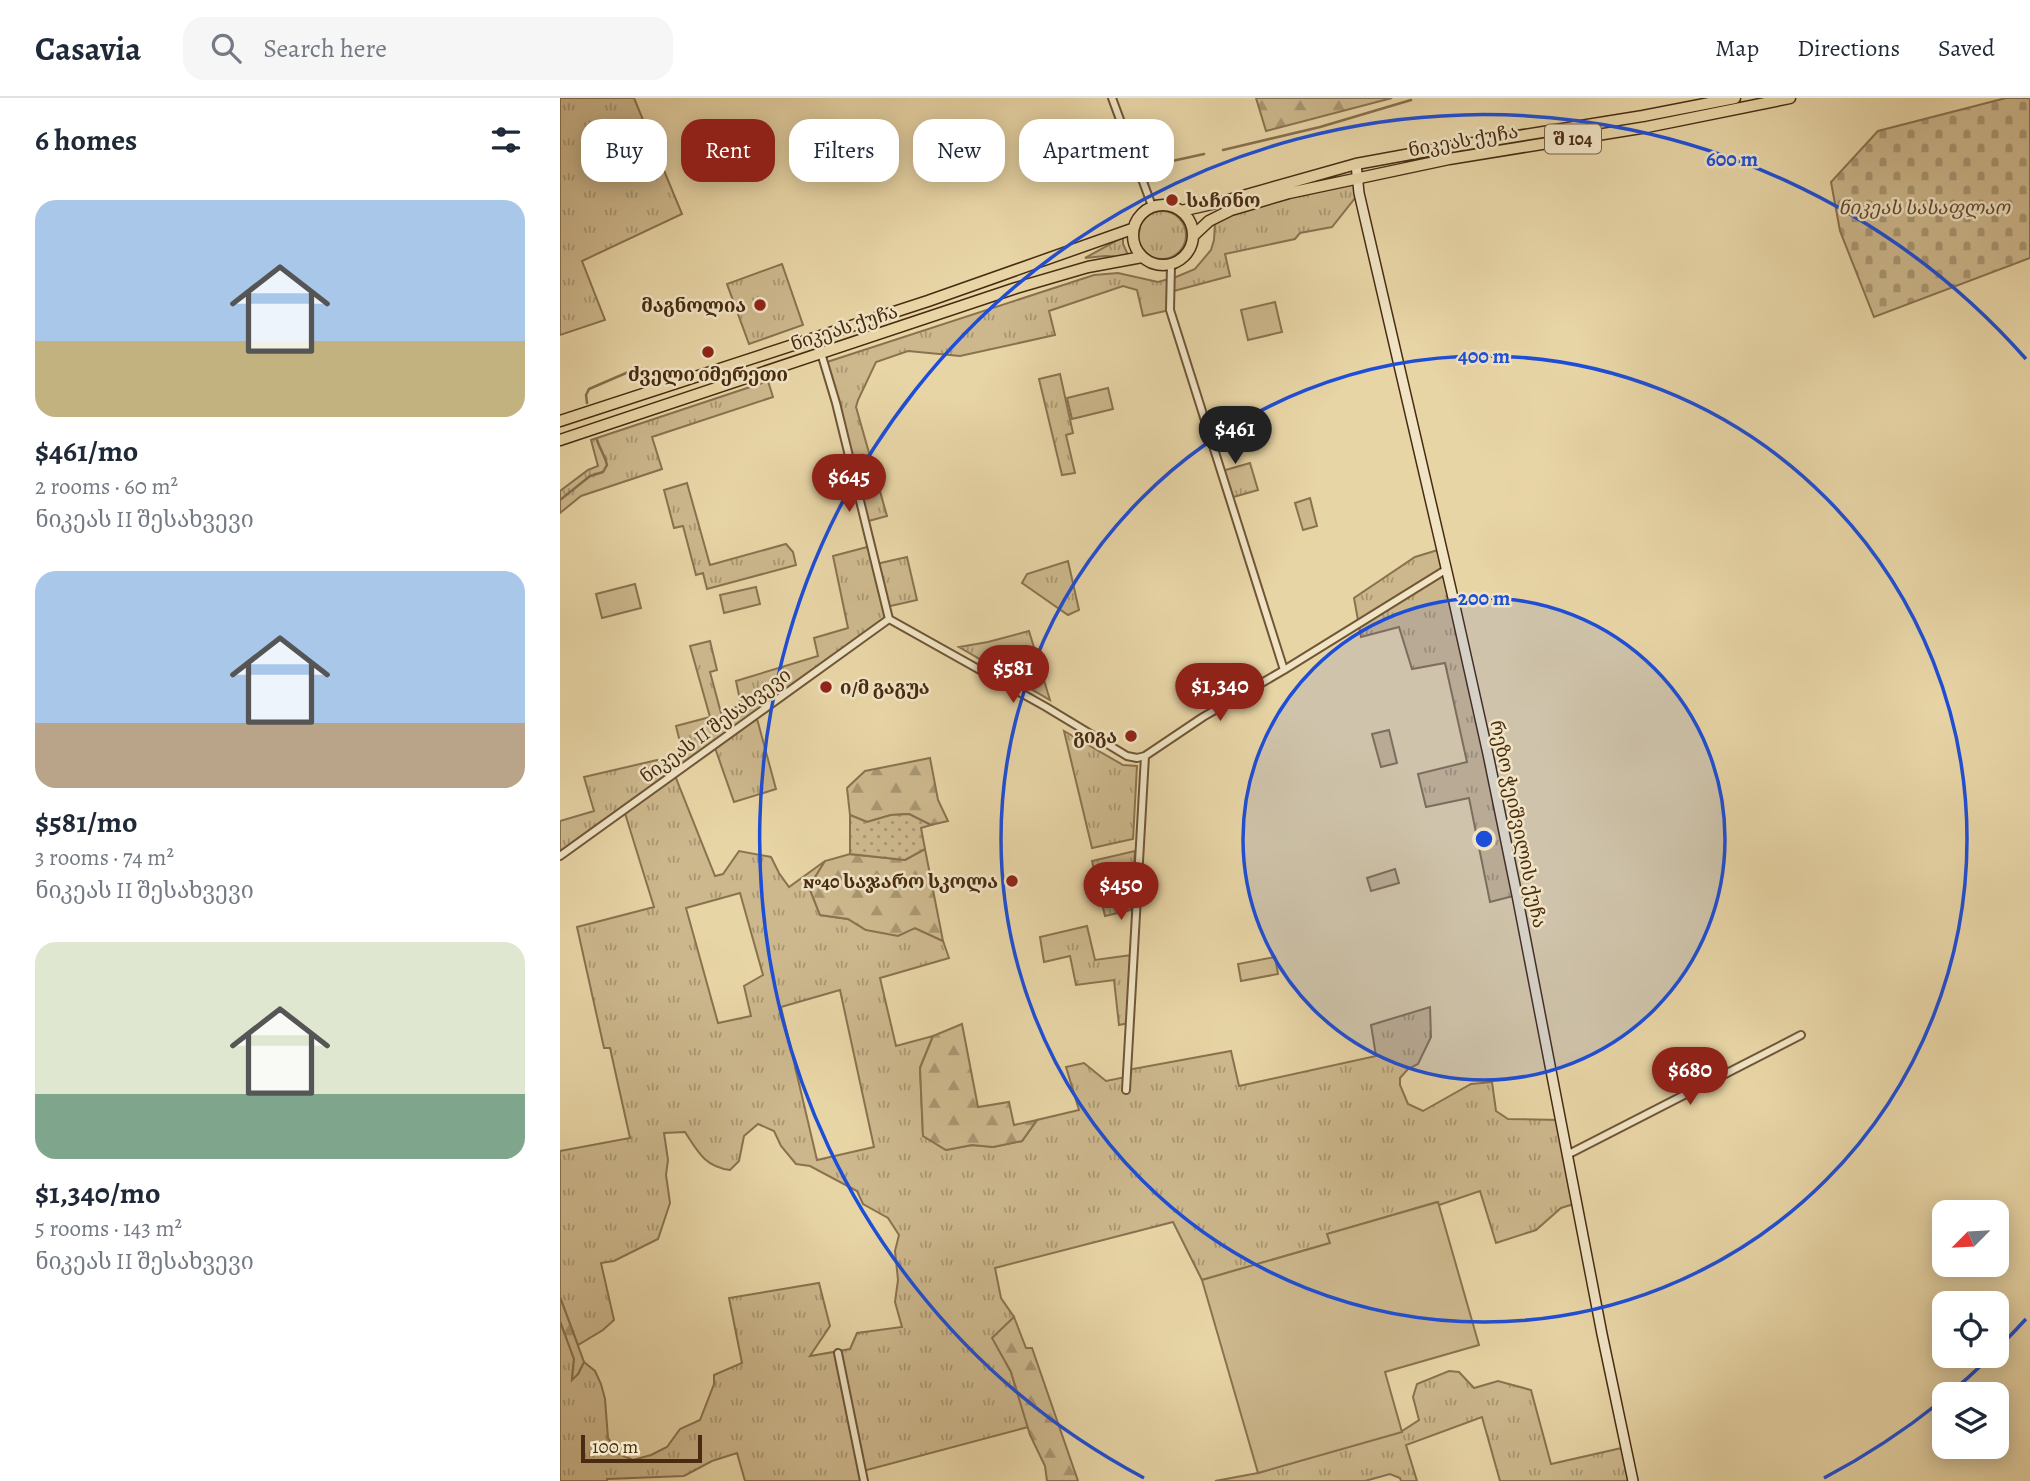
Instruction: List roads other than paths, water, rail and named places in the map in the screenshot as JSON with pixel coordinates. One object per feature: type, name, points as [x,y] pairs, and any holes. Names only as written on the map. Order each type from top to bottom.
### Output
[{"type":"main road","name":"ნიკეას ქუჩა","points":[[560,421],[941,296],[1132,229],[1136,219],[1152,206],[1163,204],[1181,211],[1356,164],[1618,121],[1735,98]]},
{"type":"main road","name":"ნიკეას ქუჩა","points":[[560,440],[1028,284],[1088,267],[1142,257],[1152,264],[1171,265],[1187,254],[1193,236],[1209,222],[1231,211],[1289,193],[1449,159],[1647,127],[1790,98]]},
{"type":"main road","name":"რეზო ჭეიშვილის ქუჩა","points":[[1356,164],[1356,177],[1447,569],[1517,895],[1633,1481]]},
{"type":"main road","points":[[1181,211],[1188,218],[1193,236]]},
{"type":"main road","points":[[1132,229],[1132,240],[1142,257]]},
{"type":"street","points":[[1112,98],[1152,206]]},
{"type":"street","points":[[1171,265],[1170,310],[1284,670]]},
{"type":"street","points":[[821,353],[836,403],[889,619],[1127,756],[1144,756],[1203,717],[1447,569]]},
{"type":"street","name":"ნიკეას II შესახვევი","points":[[560,856],[889,619]]},
{"type":"street","points":[[1126,1090],[1144,756]]},
{"type":"street","points":[[1567,1155],[1801,1035]]},
{"type":"street","points":[[838,1353],[864,1481]]},
{"type":"waterway","points":[[1223,150],[1320,127],[1411,100]]},
{"type":"waterway","points":[[1174,161],[1204,154]]},
{"type":"waterway","points":[[587,403],[586,395],[589,389],[640,367]]},
{"type":"waterway","points":[[560,500],[590,476],[603,472],[607,465],[597,440]]},
{"type":"place","name":"საჩინო","points":[[1172,200]]},
{"type":"place","name":"მაგნოლია","points":[[760,305]]},
{"type":"place","name":"ძველი იმერეთი","points":[[708,352]]},
{"type":"place","name":"ი/მ გაგუა","points":[[826,687]]},
{"type":"place","name":"გიგა","points":[[1131,736]]},
{"type":"place","name":"№40 საჯარო სკოლა","points":[[1012,881]]},
{"type":"park label","name":"ნიკეას სასაფლაო","points":[[1924,207]]}]
